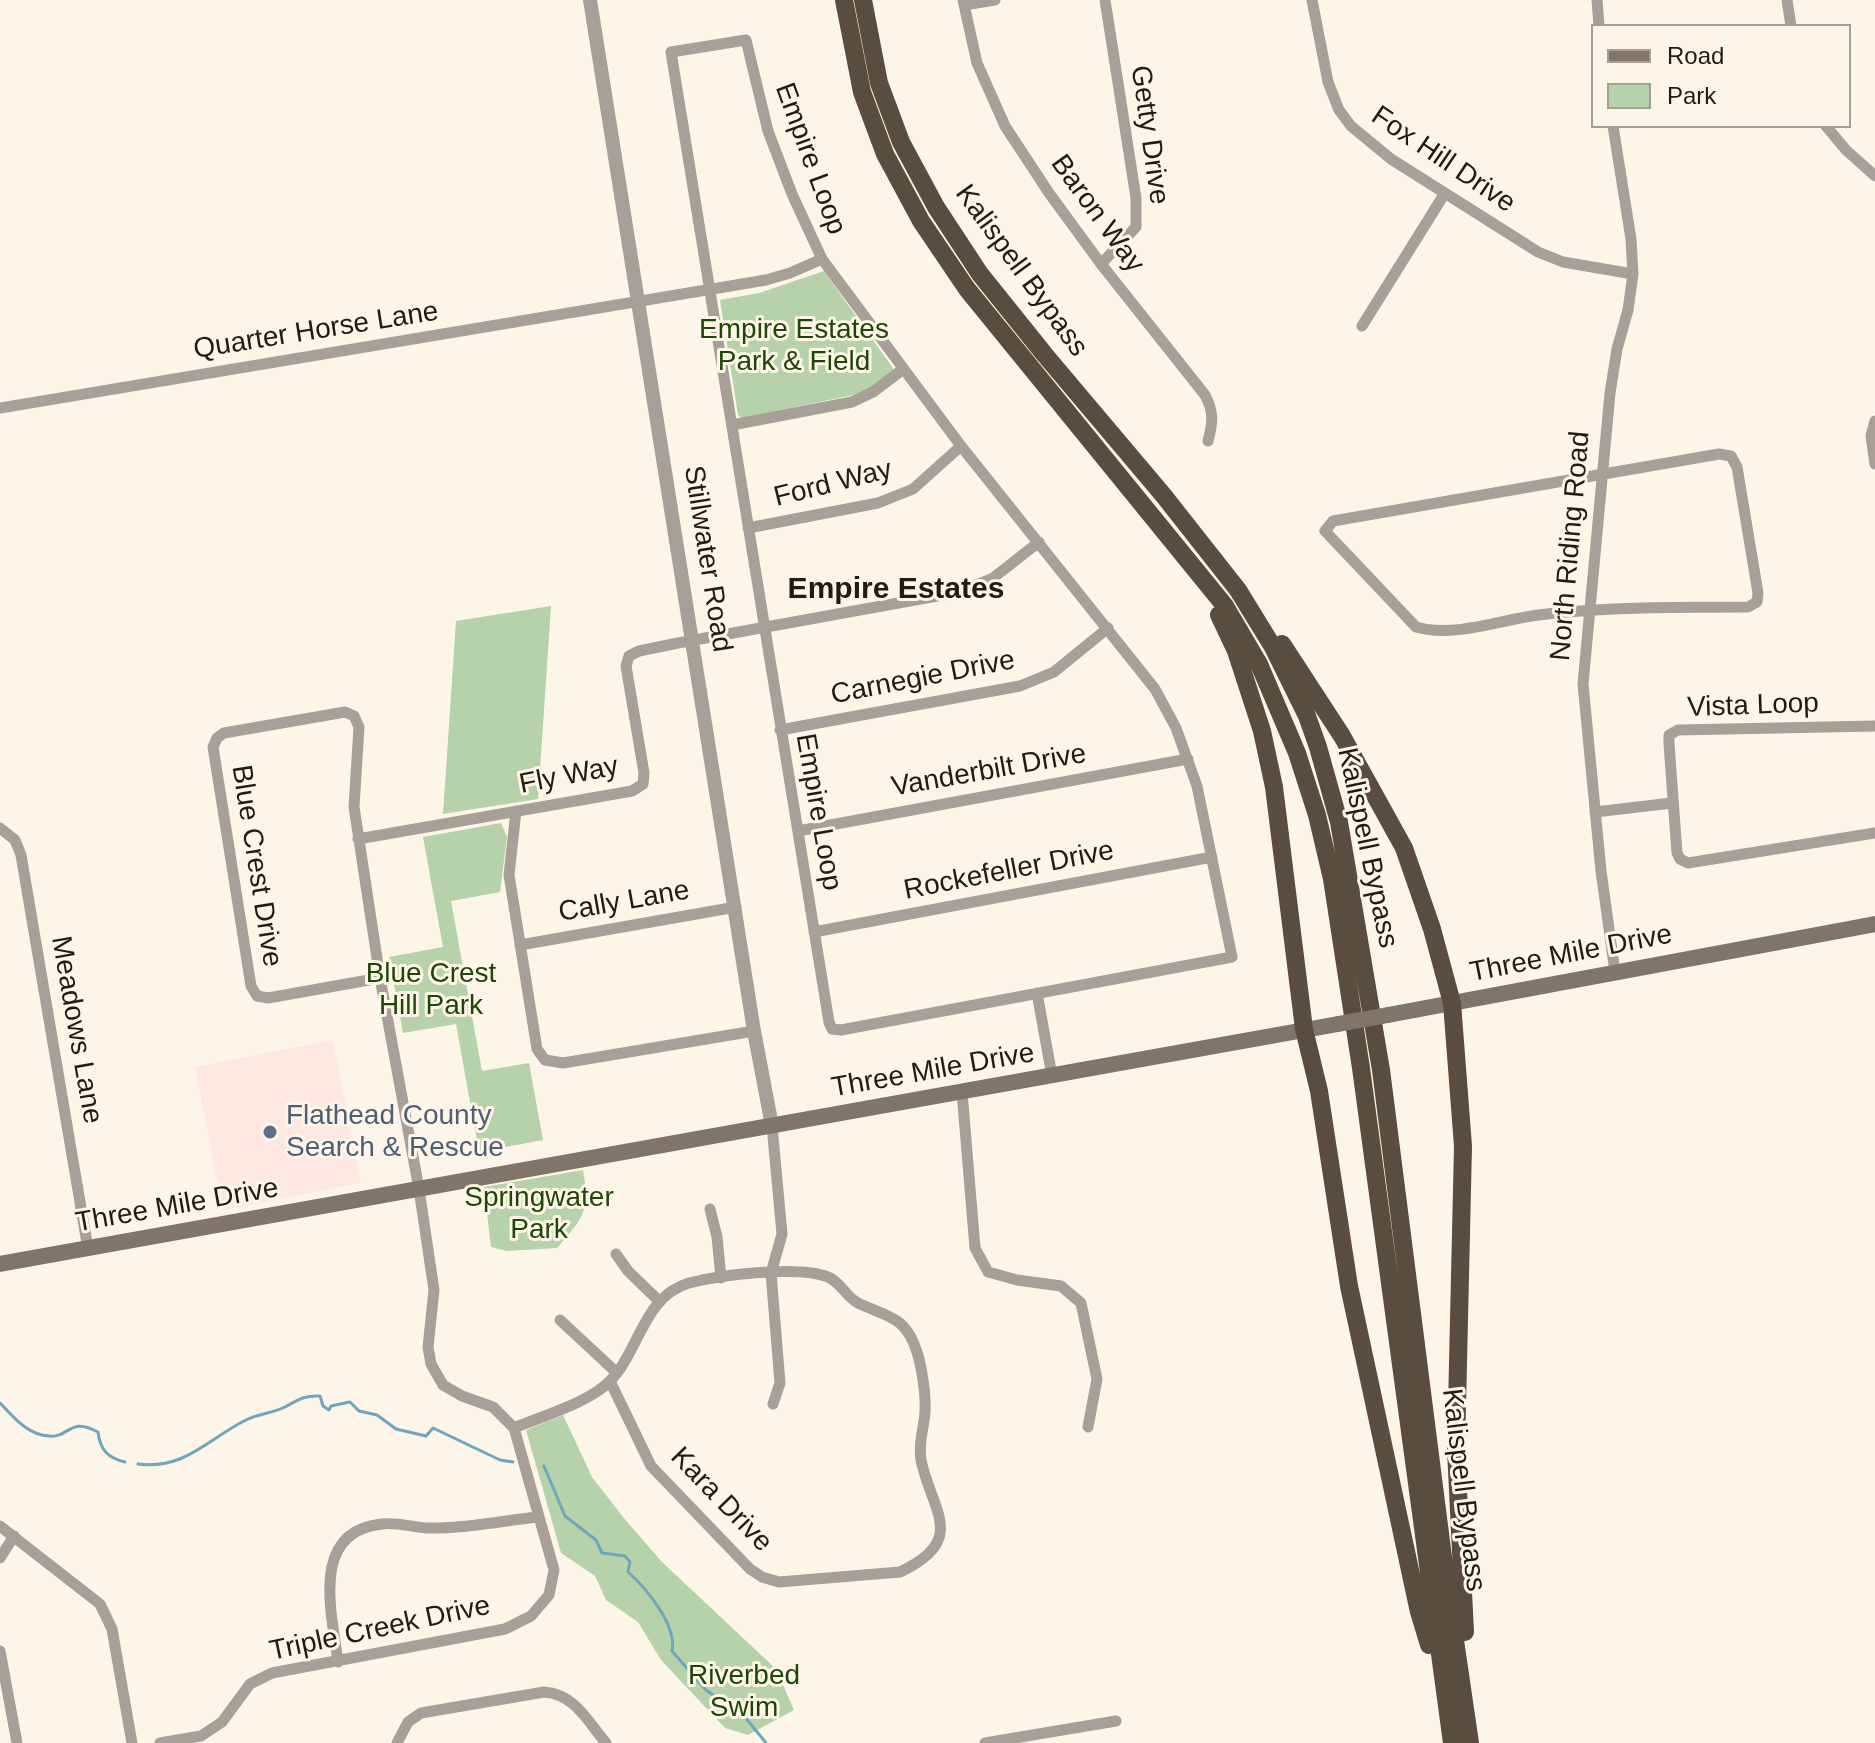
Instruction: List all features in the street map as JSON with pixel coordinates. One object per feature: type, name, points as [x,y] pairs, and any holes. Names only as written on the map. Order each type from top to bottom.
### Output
[{"type":"highway","name":"Kalispell Bypass","points":[[844,0],[862,92],[885,154],[921,221],[967,289],[1225,606],[1259,664],[1293,742],[1313,801],[1332,879],[1361,1068],[1446,1699],[1464,1743]]},
{"type":"highway","name":"Kalispell Bypass","points":[[863,0],[879,83],[901,142],[936,207],[980,274],[1238,590],[1307,716],[1329,779],[1381,1070],[1464,1743]]},
{"type":"highway","points":[[1204,580],[1236,651],[1262,731],[1274,787],[1304,1029],[1319,1091],[1349,1286],[1419,1612],[1446,1699]]},
{"type":"highway","points":[[1255,617],[1281,643],[1312,688],[1404,848],[1432,929],[1452,1003],[1463,1146],[1456,1450],[1464,1743]]},
{"type":"main road","name":"Three Mile Drive","points":[[0,1264],[1052,1076],[1875,924]]},
{"type":"street","points":[[963,3],[995,0]]},
{"type":"street","name":"Getty Drive","points":[[1101,264],[1136,227],[1136,198],[1105,0]]},
{"type":"street","name":"Fox Hill Drive","points":[[1312,0],[1328,82],[1344,119],[1366,140],[1521,242],[1555,259],[1633,274]]},
{"type":"street","points":[[1597,0],[1599,24]]},
{"type":"street","points":[[1787,0],[1791,24]]},
{"type":"street","name":"Stillwater Road","points":[[594,1],[754,1031],[772,1126]]},
{"type":"street","name":"Baron Way","points":[[963,3],[977,63],[1005,126],[1101,264],[1205,395],[1212,408],[1213,422],[1208,441]]},
{"type":"street","name":"Empire Loop","points":[[746,40],[768,131],[822,259],[902,370],[1155,689],[1176,728],[1197,786],[1232,957],[841,1030],[832,1029],[763,628],[712,290],[671,52],[746,40]]},
{"type":"street","name":"North Riding Road","points":[[1613,128],[1631,239],[1633,274],[1628,310],[1613,367],[1583,684],[1615,972]]},
{"type":"street","points":[[1828,128],[1875,176]]},
{"type":"street","points":[[1362,326],[1445,193]]},
{"type":"street","name":"Quarter Horse Lane","points":[[0,408],[712,290],[766,280],[822,259]]},
{"type":"street","points":[[732,425],[852,402],[873,392],[902,370]]},
{"type":"street","points":[[1875,421],[1871,436],[1875,464]]},
{"type":"street","name":"Ford Way","points":[[748,528],[878,503],[913,489],[961,446]]},
{"type":"street","points":[[1719,454],[1731,456],[1737,467],[1757,602],[1748,607],[1589,612],[1538,615],[1451,630],[1416,627],[1325,531],[1333,521],[1719,454]]},
{"type":"street","points":[[694,640],[959,592],[993,578],[1039,542]]},
{"type":"street","name":"Carnegie Drive","points":[[780,730],[1020,686],[1054,672],[1108,628]]},
{"type":"street","name":"Fly Way","points":[[358,839],[632,791],[643,784],[644,773],[626,666],[629,656],[639,651],[694,640]]},
{"type":"street","name":"Blue Crest Drive","points":[[380,978],[268,998],[257,996],[251,986],[213,747],[217,738],[224,733],[345,712],[354,716],[359,727],[354,785],[358,839],[419,1189]]},
{"type":"street","name":"Vista Loop","points":[[1875,726],[1678,730],[1669,735],[1677,853],[1688,863],[1875,833]]},
{"type":"street","name":"Vanderbilt Drive","points":[[798,831],[1188,759]]},
{"type":"street","points":[[1595,812],[1672,803]]},
{"type":"street","points":[[516,811],[509,875],[537,1049],[545,1060],[563,1063],[754,1031]]},
{"type":"street","name":"Meadows Lane","points":[[0,828],[15,840],[21,855],[88,1249]]},
{"type":"street","name":"Rockefeller Drive","points":[[814,932],[1212,857]]},
{"type":"street","name":"Cally Lane","points":[[520,945],[736,907]]},
{"type":"street","points":[[1037,993],[1052,1076]]},
{"type":"street","points":[[962,1092],[975,1248],[988,1272],[1061,1286],[1081,1303],[1097,1379],[1088,1427]]},
{"type":"street","points":[[772,1126],[782,1234],[771,1273],[780,1383],[773,1404]]},
{"type":"street","points":[[419,1189],[434,1290],[428,1347],[431,1364],[443,1385],[462,1396],[493,1407],[514,1428],[595,1393],[614,1377],[659,1301],[672,1290],[689,1283],[771,1273]]},
{"type":"street","points":[[710,1209],[717,1237],[721,1278]]},
{"type":"street","points":[[616,1254],[628,1271],[659,1301]]},
{"type":"street","name":"Kara Drive","points":[[614,1377],[651,1466],[750,1569],[762,1577],[779,1582],[900,1572],[918,1563],[934,1548],[940,1531],[940,1511],[921,1460],[920,1438],[925,1410],[918,1353],[909,1331],[895,1317],[856,1303],[832,1278],[811,1271],[771,1273]]},
{"type":"street","points":[[560,1320],[614,1377]]},
{"type":"street","name":"Triple Creek Drive","points":[[160,1743],[201,1736],[222,1722],[250,1684],[272,1673],[505,1629],[531,1616],[549,1595],[554,1570],[514,1428]]},
{"type":"street","points":[[338,1662],[328,1584],[332,1561],[341,1544],[361,1529],[383,1523],[426,1528],[537,1517]]},
{"type":"street","points":[[0,1526],[100,1604],[112,1629],[132,1743]]},
{"type":"street","points":[[0,1558],[14,1536]]},
{"type":"street","points":[[0,1651],[17,1743]]},
{"type":"street","points":[[397,1743],[408,1722],[421,1713],[544,1692],[570,1700],[606,1743]]},
{"type":"street","points":[[985,1743],[1022,1740],[1116,1721]]},
{"type":"shaded area","points":[[333,1040],[361,1183],[223,1210],[195,1067]]},
{"type":"green space","name":"Empire Estates Park & Field","points":[[824,271],[893,372],[863,393],[742,418],[738,415],[720,300],[759,293]]},
{"type":"green space","points":[[551,606],[538,799],[443,814],[456,621]]},
{"type":"green space","name":"Blue Crest Hill Park","points":[[501,823],[507,837],[500,892],[451,901],[482,1071],[529,1063],[543,1140],[479,1152],[456,1024],[403,1033],[389,957],[443,947],[423,837]]},
{"type":"green space","name":"Springwater Park","points":[[583,1170],[586,1195],[583,1213],[557,1248],[507,1251],[491,1247],[484,1187]]},
{"type":"green space","name":"Riverbed Swim","points":[[563,1415],[592,1477],[623,1517],[661,1561],[776,1669],[794,1710],[748,1735],[725,1728],[661,1660],[638,1622],[606,1600],[595,1576],[561,1553],[526,1430]]},
{"type":"waterway","points":[[138,1464],[154,1465],[182,1458],[249,1419],[301,1398],[314,1396],[320,1396],[323,1406],[329,1410],[331,1406],[350,1402],[359,1411],[377,1415],[396,1429],[426,1436],[433,1428],[500,1460],[513,1462]]},
{"type":"waterway","points":[[0,1403],[22,1424],[41,1435],[56,1436],[81,1426],[98,1432],[106,1452],[125,1462]]},
{"type":"waterway","points":[[544,1466],[565,1516],[596,1540],[602,1553],[625,1556],[630,1562],[628,1572],[652,1598],[665,1619],[670,1630],[672,1651],[706,1690],[745,1717],[766,1743]]},
{"type":"place","name":"Flathead County Search & Rescue","points":[[270,1132]]},
{"type":"district","name":"Empire Estates","points":[[896,590]]}]
